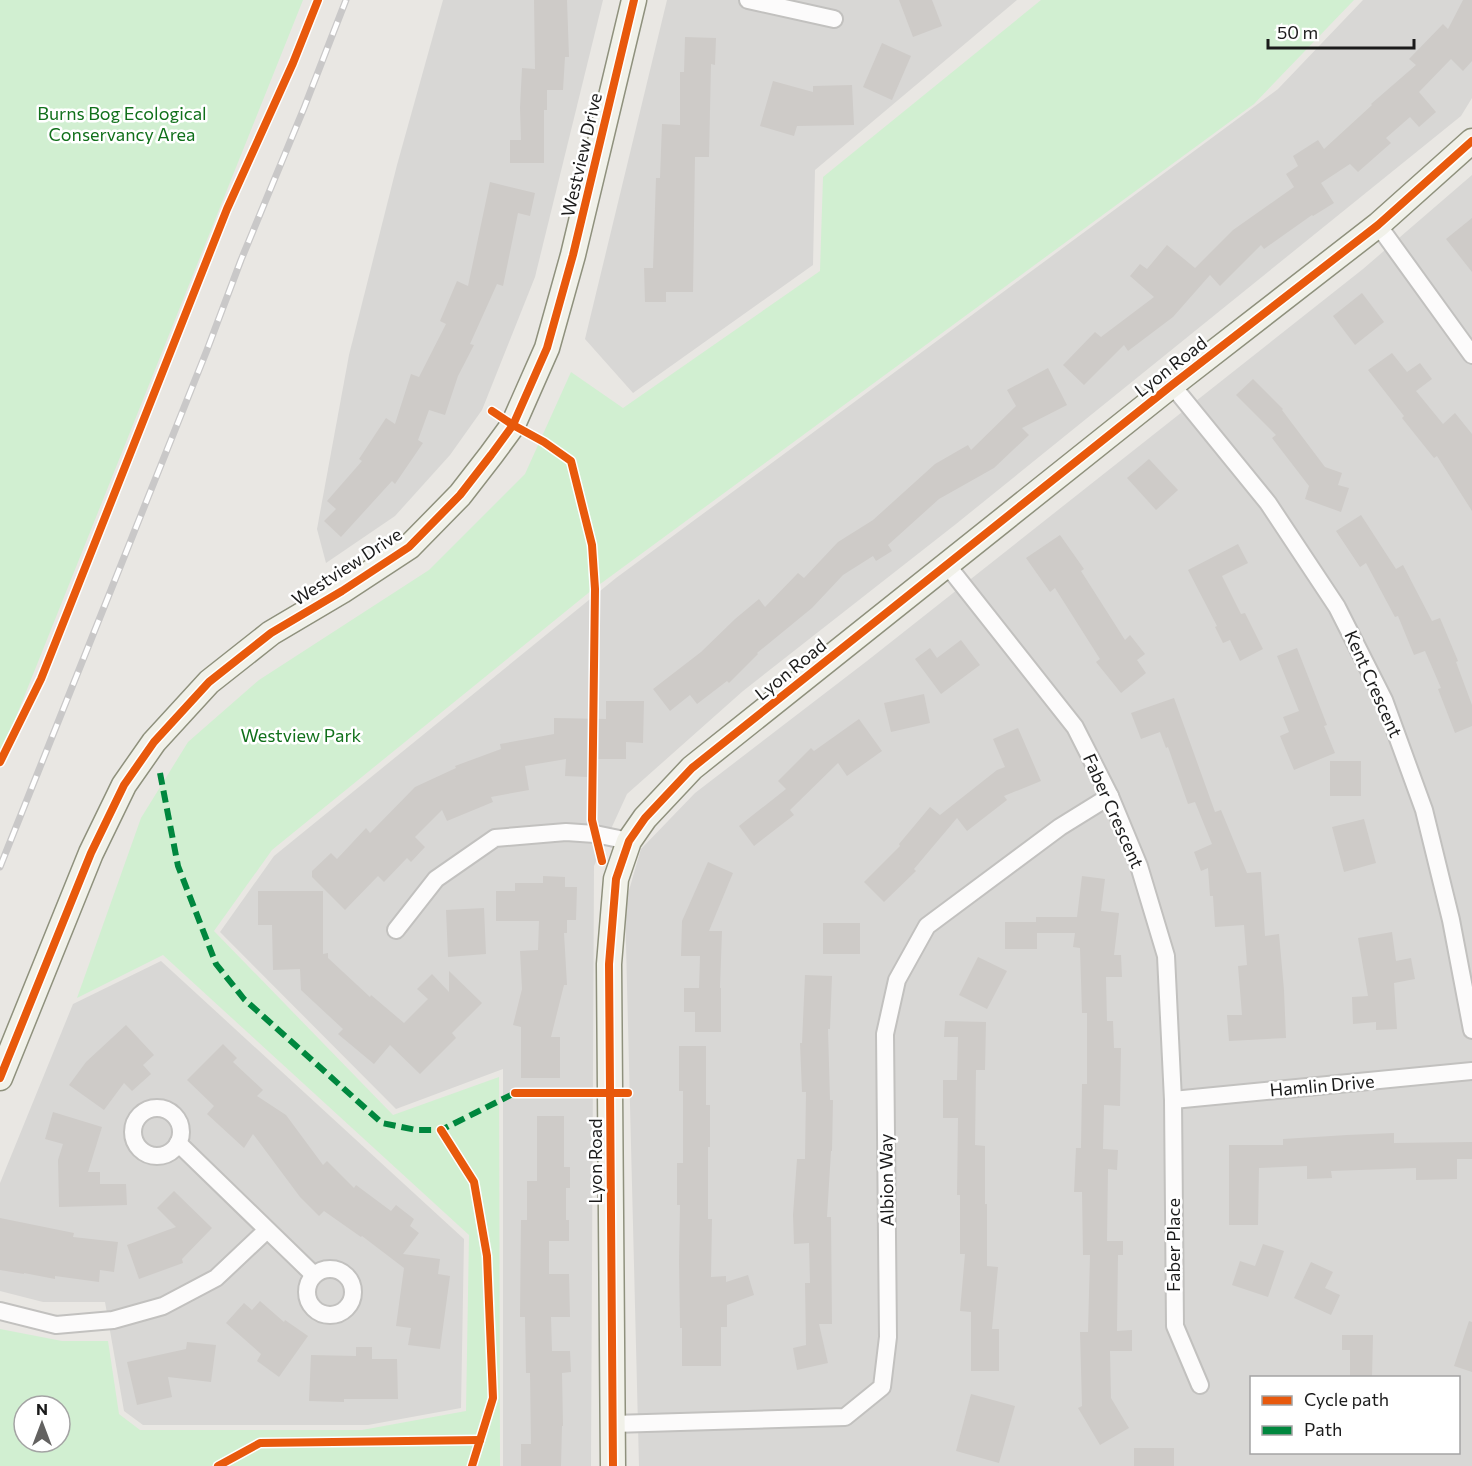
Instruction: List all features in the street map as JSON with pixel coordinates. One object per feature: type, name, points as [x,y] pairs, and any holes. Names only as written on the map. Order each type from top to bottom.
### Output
[{"type":"street","name":"Westview Drive","points":[[0,1078],[92,854],[124,785],[154,742],[209,682],[271,633],[342,591],[409,547],[460,495],[513,424],[547,348],[573,255],[634,0]]},
{"type":"street","points":[[748,0],[834,19]]},
{"type":"street","name":"Lyon Road","points":[[613,1466],[609,964],[616,879],[629,841],[645,818],[692,768],[1378,225],[1472,141]]},
{"type":"street","points":[[1378,225],[1472,355]]},
{"type":"street","name":"Kent Crescent","points":[[1172,386],[1268,502],[1337,607],[1384,700],[1424,810],[1451,920],[1472,1030]]},
{"type":"street","name":"Faber Crescent","points":[[947,565],[1075,727],[1110,796],[1140,866],[1166,956],[1173,1100]]},
{"type":"street","name":"Albion Way","points":[[613,1424],[845,1417],[882,1387],[888,1337],[885,1034],[897,980],[927,926],[1060,827],[1110,796]]},
{"type":"street","points":[[396,930],[436,879],[495,838],[566,832],[595,834],[629,841]]},
{"type":"street","name":"Hamlin Drive","points":[[1173,1100],[1472,1071]]},
{"type":"street","name":"Faber Place","points":[[1173,1100],[1175,1326],[1200,1385]]},
{"type":"street","points":[[178,1143],[314,1275]]},
{"type":"street","points":[[0,1311],[56,1325],[113,1320],[163,1306],[216,1278],[267,1230]]},
{"type":"shaded area","points":[[443,0],[603,0],[535,277],[482,410],[450,455],[395,516],[326,563],[317,529],[349,355],[397,165]]},
{"type":"shaded area","points":[[667,0],[1017,0],[815,170],[813,265],[633,393],[585,339]]},
{"type":"shaded area","points":[[1363,0],[1472,0],[1472,98],[1461,116],[956,524],[743,691],[627,794],[594,866],[591,1466],[503,1466],[503,1069],[396,1109],[220,932],[274,856],[616,578],[1278,89]]},
{"type":"shaded area","points":[[1472,175],[1472,1466],[639,1466],[625,904],[641,849],[695,793],[867,661],[1363,269]]},
{"type":"shaded area","points":[[161,961],[464,1239],[461,1408],[368,1425],[143,1425],[124,1411],[105,1302],[43,1302],[0,1291],[0,1183],[73,1004]]},
{"type":"green space","name":"Burns Bog Ecological Conservancy Area","points":[[0,0],[303,0],[0,757]]},
{"type":"green space","name":"Westview Park","points":[[1041,0],[1354,0],[1254,104],[592,590],[272,850],[214,931],[393,1115],[499,1077],[500,1466],[0,1466],[0,1329],[62,1341],[108,1341],[119,1414],[140,1430],[362,1430],[466,1411],[469,1235],[163,955],[77,998],[141,818],[188,742],[259,680],[429,570],[525,474],[571,372],[623,408],[820,271],[823,177]]},
{"type":"building","points":[[534,0],[567,0],[569,57],[565,57],[563,90],[547,90],[547,110],[544,110],[544,163],[510,163],[510,140],[521,140],[522,68],[535,69]]},
{"type":"building","points":[[899,0],[932,0],[942,26],[913,37]]},
{"type":"building","points":[[1463,0],[1472,0],[1472,61],[1463,71],[1451,59],[1419,92],[1436,112],[1419,127],[1410,117],[1386,138],[1391,143],[1358,172],[1350,164],[1321,183],[1334,203],[1312,215],[1264,249],[1261,245],[1220,286],[1210,275],[1173,317],[1128,351],[1124,345],[1084,385],[1063,365],[1095,332],[1101,337],[1154,297],[1130,276],[1140,264],[1147,269],[1167,245],[1195,268],[1233,230],[1294,187],[1286,174],[1298,166],[1293,156],[1318,140],[1324,149],[1416,65],[1409,59],[1443,24],[1448,29]]},
{"type":"building","points":[[685,37],[716,38],[715,65],[711,64],[709,157],[695,157],[693,292],[666,292],[666,302],[645,302],[644,268],[653,268],[656,178],[660,178],[662,124],[680,125],[680,72],[684,72]]},
{"type":"building","points":[[882,43],[911,56],[892,100],[863,87]]},
{"type":"building","points":[[773,81],[813,92],[813,86],[852,85],[854,125],[797,126],[794,136],[760,126]]},
{"type":"building","points":[[490,182],[535,193],[530,216],[518,213],[503,286],[497,284],[470,344],[474,345],[458,376],[445,415],[429,410],[418,440],[423,443],[395,484],[392,481],[341,537],[324,521],[336,509],[327,501],[362,461],[359,459],[386,418],[395,424],[411,374],[419,377],[446,324],[440,321],[457,281],[468,286]]},
{"type":"building","points":[[1472,218],[1472,272],[1446,239]]},
{"type":"building","points":[[1362,293],[1384,322],[1355,345],[1333,316]]},
{"type":"building","points":[[1392,353],[1407,372],[1420,363],[1432,379],[1416,391],[1443,424],[1455,413],[1472,434],[1472,511],[1437,456],[1434,458],[1368,370]]},
{"type":"building","points":[[1048,368],[1067,405],[1022,428],[1029,435],[994,468],[939,499],[888,545],[892,551],[876,561],[873,556],[843,575],[812,608],[757,653],[729,683],[727,681],[697,704],[690,695],[670,711],[653,689],[701,652],[759,599],[765,607],[798,573],[804,578],[838,542],[873,520],[935,464],[968,445],[971,450],[1016,406],[1007,390]]},
{"type":"building","points":[[1253,379],[1283,409],[1325,467],[1342,473],[1338,485],[1349,488],[1341,512],[1305,499],[1309,486],[1272,438],[1276,435],[1236,395]]},
{"type":"building","points":[[1149,459],[1178,490],[1156,510],[1127,478]]},
{"type":"building","points":[[1361,515],[1396,569],[1403,565],[1432,621],[1440,618],[1458,661],[1456,662],[1472,705],[1472,726],[1455,733],[1438,689],[1441,688],[1425,651],[1414,655],[1398,616],[1395,617],[1366,563],[1360,567],[1336,531]]},
{"type":"building","points":[[1060,535],[1084,569],[1081,571],[1125,640],[1130,635],[1145,654],[1137,660],[1146,673],[1121,693],[1096,662],[1100,659],[1055,588],[1050,592],[1026,558]]},
{"type":"building","points":[[1238,544],[1248,563],[1222,576],[1241,614],[1245,613],[1263,649],[1240,661],[1230,640],[1223,643],[1215,627],[1217,626],[1188,570]]},
{"type":"building","points":[[961,640],[980,665],[941,694],[915,659],[930,648],[937,658]]},
{"type":"building","points":[[1297,648],[1327,725],[1324,726],[1335,753],[1294,770],[1280,736],[1289,732],[1283,717],[1299,711],[1277,656]]},
{"type":"building","points":[[924,694],[930,723],[891,732],[884,703]]},
{"type":"building","points":[[1174,698],[1215,812],[1221,810],[1247,873],[1261,872],[1265,936],[1279,934],[1286,1038],[1229,1041],[1227,1015],[1242,1015],[1238,966],[1247,965],[1244,925],[1215,927],[1208,868],[1201,871],[1194,852],[1212,844],[1195,802],[1188,804],[1168,747],[1166,748],[1160,732],[1141,739],[1131,713]]},
{"type":"building","points":[[606,701],[644,701],[643,743],[626,742],[626,759],[588,759],[588,777],[565,776],[566,759],[525,766],[529,790],[491,797],[493,802],[447,821],[442,810],[415,837],[425,847],[411,862],[407,858],[384,882],[378,876],[345,910],[312,877],[312,871],[331,853],[337,859],[366,828],[370,833],[415,787],[456,768],[455,766],[501,749],[500,744],[554,734],[554,718],[606,719]]},
{"type":"building","points":[[859,719],[882,751],[847,776],[838,763],[790,810],[794,815],[754,846],[739,826],[786,789],[778,781],[811,748],[814,751]]},
{"type":"building","points":[[1018,728],[1041,781],[1004,796],[1007,800],[967,831],[957,818],[914,869],[916,871],[884,902],[864,882],[900,846],[899,844],[930,807],[940,815],[997,770],[1005,767],[993,739]]},
{"type":"building","points":[[1330,761],[1361,761],[1361,796],[1330,796]]},
{"type":"building","points":[[1364,819],[1376,863],[1344,872],[1332,827]]},
{"type":"building","points":[[708,862],[733,873],[709,931],[722,931],[721,1032],[695,1032],[695,1012],[684,1012],[684,988],[699,988],[700,956],[681,956],[682,921]]},
{"type":"building","points":[[543,876],[565,877],[565,887],[577,887],[576,920],[567,920],[567,933],[564,933],[567,985],[564,985],[551,1037],[560,1037],[560,1078],[521,1078],[521,1027],[513,1025],[522,989],[520,951],[538,950],[539,921],[496,921],[496,891],[515,891],[515,883],[543,883]]},
{"type":"building","points":[[1082,876],[1105,879],[1101,911],[1119,913],[1114,955],[1121,955],[1122,977],[1106,977],[1107,1021],[1113,1021],[1114,1048],[1121,1048],[1120,1106],[1104,1105],[1103,1149],[1118,1150],[1117,1170],[1108,1169],[1107,1241],[1123,1241],[1123,1255],[1118,1255],[1117,1331],[1132,1330],[1132,1351],[1110,1351],[1111,1398],[1129,1428],[1100,1445],[1078,1408],[1082,1406],[1080,1332],[1088,1332],[1090,1255],[1083,1255],[1082,1192],[1074,1192],[1076,1148],[1081,1148],[1082,1084],[1087,1084],[1087,1013],[1082,1013],[1080,948],[1073,947],[1075,933],[1037,933],[1037,949],[1005,949],[1005,922],[1036,922],[1036,917],[1077,917]]},
{"type":"building","points":[[258,891],[323,891],[323,954],[328,953],[328,958],[370,997],[371,995],[404,1023],[428,999],[417,989],[432,974],[449,992],[449,971],[482,1003],[452,1033],[456,1038],[420,1074],[390,1045],[374,1064],[338,1034],[343,1029],[301,990],[300,969],[273,970],[272,925],[258,925]]},
{"type":"building","points":[[484,908],[486,954],[448,957],[446,910]]},
{"type":"building","points":[[823,923],[860,923],[860,954],[823,954]]},
{"type":"building","points":[[1392,932],[1396,961],[1411,958],[1415,979],[1394,983],[1397,1029],[1376,1030],[1376,1022],[1353,1024],[1352,997],[1368,996],[1358,938]]},
{"type":"building","points":[[978,957],[1007,971],[987,1009],[959,995]]},
{"type":"building","points":[[805,975],[832,976],[830,1029],[828,1029],[830,1100],[833,1100],[832,1151],[827,1217],[831,1217],[832,1324],[819,1324],[828,1363],[797,1370],[793,1348],[806,1345],[805,1283],[810,1283],[809,1243],[794,1244],[793,1215],[797,1159],[805,1159],[806,1092],[802,1092],[800,1043],[802,1043]]},
{"type":"building","points":[[945,1021],[986,1022],[985,1070],[976,1070],[975,1145],[985,1146],[987,1266],[998,1267],[992,1329],[999,1329],[999,1371],[971,1371],[971,1312],[960,1311],[965,1254],[960,1254],[960,1195],[957,1195],[958,1118],[943,1118],[943,1080],[957,1080],[958,1037],[944,1037]]},
{"type":"building","points":[[126,1025],[154,1055],[143,1065],[151,1074],[132,1091],[124,1083],[104,1110],[69,1085],[86,1062]]},
{"type":"building","points":[[223,1044],[237,1058],[233,1062],[263,1090],[257,1096],[286,1115],[323,1165],[327,1161],[354,1188],[356,1185],[391,1211],[396,1205],[414,1219],[410,1226],[419,1233],[403,1254],[440,1259],[438,1274],[450,1276],[440,1349],[408,1345],[411,1328],[396,1326],[404,1268],[324,1211],[319,1216],[300,1197],[253,1134],[244,1148],[207,1114],[214,1106],[187,1080]]},
{"type":"building","points":[[679,1046],[706,1046],[706,1105],[710,1105],[708,1219],[712,1219],[711,1277],[726,1276],[726,1282],[748,1275],[754,1295],[727,1305],[727,1327],[721,1327],[721,1366],[682,1366],[680,1205],[677,1205],[677,1163],[683,1163],[683,1091],[679,1091]]},
{"type":"building","points":[[53,1112],[102,1127],[88,1172],[100,1172],[100,1184],[126,1184],[127,1205],[59,1207],[58,1160],[63,1144],[45,1139]]},
{"type":"building","points":[[537,1116],[564,1116],[564,1167],[570,1167],[570,1188],[566,1188],[566,1220],[569,1220],[569,1241],[549,1241],[549,1274],[569,1274],[570,1317],[551,1317],[552,1351],[570,1351],[571,1372],[562,1373],[561,1466],[521,1466],[521,1444],[531,1444],[530,1373],[526,1373],[525,1317],[520,1317],[521,1220],[527,1220],[527,1181],[537,1181]]},
{"type":"building","points":[[1394,1133],[1394,1143],[1472,1142],[1472,1159],[1457,1159],[1457,1179],[1416,1180],[1416,1168],[1331,1171],[1332,1178],[1307,1179],[1307,1166],[1259,1168],[1258,1225],[1229,1225],[1229,1145],[1283,1145],[1283,1139]]},
{"type":"building","points":[[174,1191],[212,1228],[182,1259],[183,1263],[139,1279],[127,1245],[176,1227],[157,1208]]},
{"type":"building","points":[[0,1218],[74,1233],[73,1237],[118,1242],[114,1272],[100,1270],[99,1282],[55,1276],[55,1279],[0,1270]]},
{"type":"building","points":[[1263,1244],[1284,1251],[1268,1297],[1232,1285],[1240,1261],[1255,1266]]},
{"type":"building","points":[[1311,1262],[1333,1272],[1325,1288],[1340,1295],[1331,1315],[1294,1298]]},
{"type":"building","points":[[260,1301],[284,1322],[285,1320],[308,1336],[279,1377],[257,1361],[261,1354],[226,1323],[244,1303],[252,1310]]},
{"type":"building","points":[[1469,1321],[1472,1322],[1472,1372],[1454,1366]]},
{"type":"building","points":[[1342,1335],[1373,1335],[1372,1376],[1350,1376],[1350,1350],[1342,1350]]},
{"type":"building","points":[[187,1342],[216,1345],[211,1382],[168,1377],[172,1397],[137,1405],[127,1362],[186,1349]]},
{"type":"building","points":[[356,1347],[372,1347],[372,1359],[397,1359],[398,1399],[309,1401],[311,1355],[356,1356]]},
{"type":"building","points":[[971,1394],[1015,1406],[999,1463],[956,1451]]},
{"type":"building","points":[[1134,1448],[1174,1448],[1174,1466],[1134,1466]]},
{"type":"railway","points":[[0,867],[346,0]]},
{"type":"marked path","points":[[160,773],[178,866],[216,964],[244,999],[382,1123],[416,1130],[441,1130],[515,1093]]},
{"type":"cycle path","points":[[0,762],[41,679],[227,209],[293,63],[318,0]]},
{"type":"cycle path","points":[[0,1078],[91,853],[124,785],[154,742],[209,682],[271,633],[342,591],[409,547],[460,495],[513,425],[547,348],[573,255],[634,0]]},
{"type":"cycle path","points":[[613,1466],[609,964],[616,879],[629,841],[645,818],[692,768],[1172,385],[1378,225],[1472,141]]},
{"type":"cycle path","points":[[492,411],[571,461],[592,545],[595,589],[592,820],[602,861]]},
{"type":"cycle path","points":[[515,1093],[628,1093]]},
{"type":"cycle path","points":[[441,1130],[474,1182],[487,1256],[493,1398],[472,1466]]},
{"type":"cycle path","points":[[218,1466],[260,1443],[480,1440]]}]
